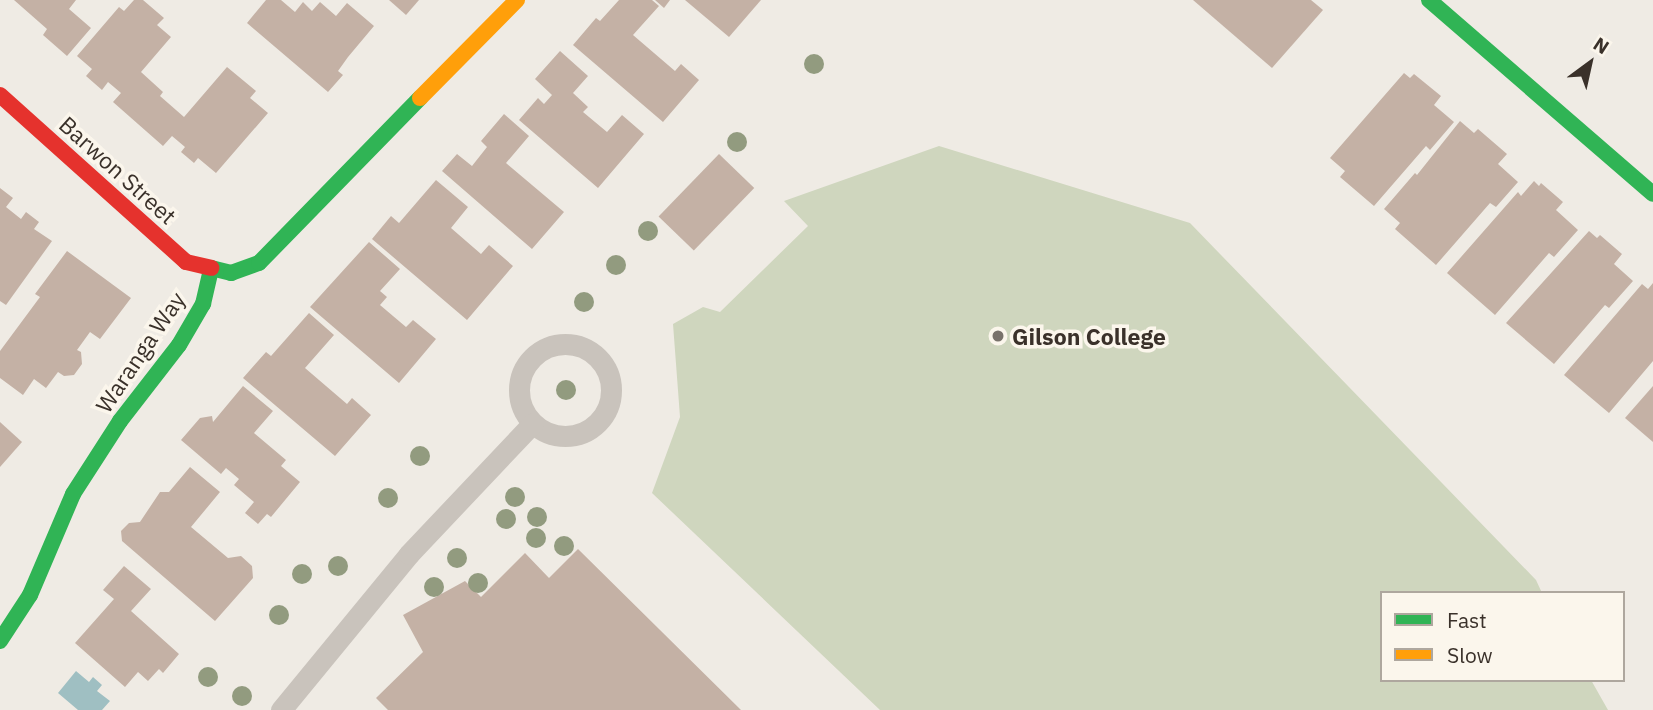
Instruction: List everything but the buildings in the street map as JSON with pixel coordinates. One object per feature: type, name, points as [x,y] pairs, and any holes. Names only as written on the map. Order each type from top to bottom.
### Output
[{"type":"street","points":[[211,268],[231,273],[259,263],[517,0]]},
{"type":"street","points":[[1429,0],[1653,194]]},
{"type":"street","name":"Barwon Street","points":[[0,95],[186,262],[211,268]]},
{"type":"street","name":"Waranga Way","points":[[0,641],[30,596],[73,494],[120,421],[179,345],[204,304],[211,268]]},
{"type":"lane","points":[[567,344],[583,347],[596,356],[605,367],[611,395],[599,421],[587,430],[567,435],[545,431],[534,423],[524,410],[519,395],[520,379],[526,364],[544,349],[567,344]]},
{"type":"lane","points":[[281,710],[409,554],[534,423]]},
{"type":"green space","points":[[939,146],[1190,223],[1536,580],[1541,591],[1380,591],[1380,682],[1592,682],[1608,710],[880,710],[652,493],[680,417],[673,324],[703,307],[720,312],[808,226],[784,201]]},
{"type":"water","points":[[76,671],[89,682],[93,677],[102,685],[97,691],[110,701],[102,710],[78,710],[58,693]]},
{"type":"traffic: fast","points":[[1429,0],[1653,194]]},
{"type":"traffic: fast","points":[[0,641],[30,595],[73,494],[120,421],[179,345],[203,304],[211,268],[231,273],[259,263],[420,98]]},
{"type":"traffic: slow","points":[[420,98],[517,0]]},
{"type":"traffic: jam","points":[[0,95],[186,262],[211,268]]},
{"type":"place","name":"Gilson College","points":[[998,336]]}]
